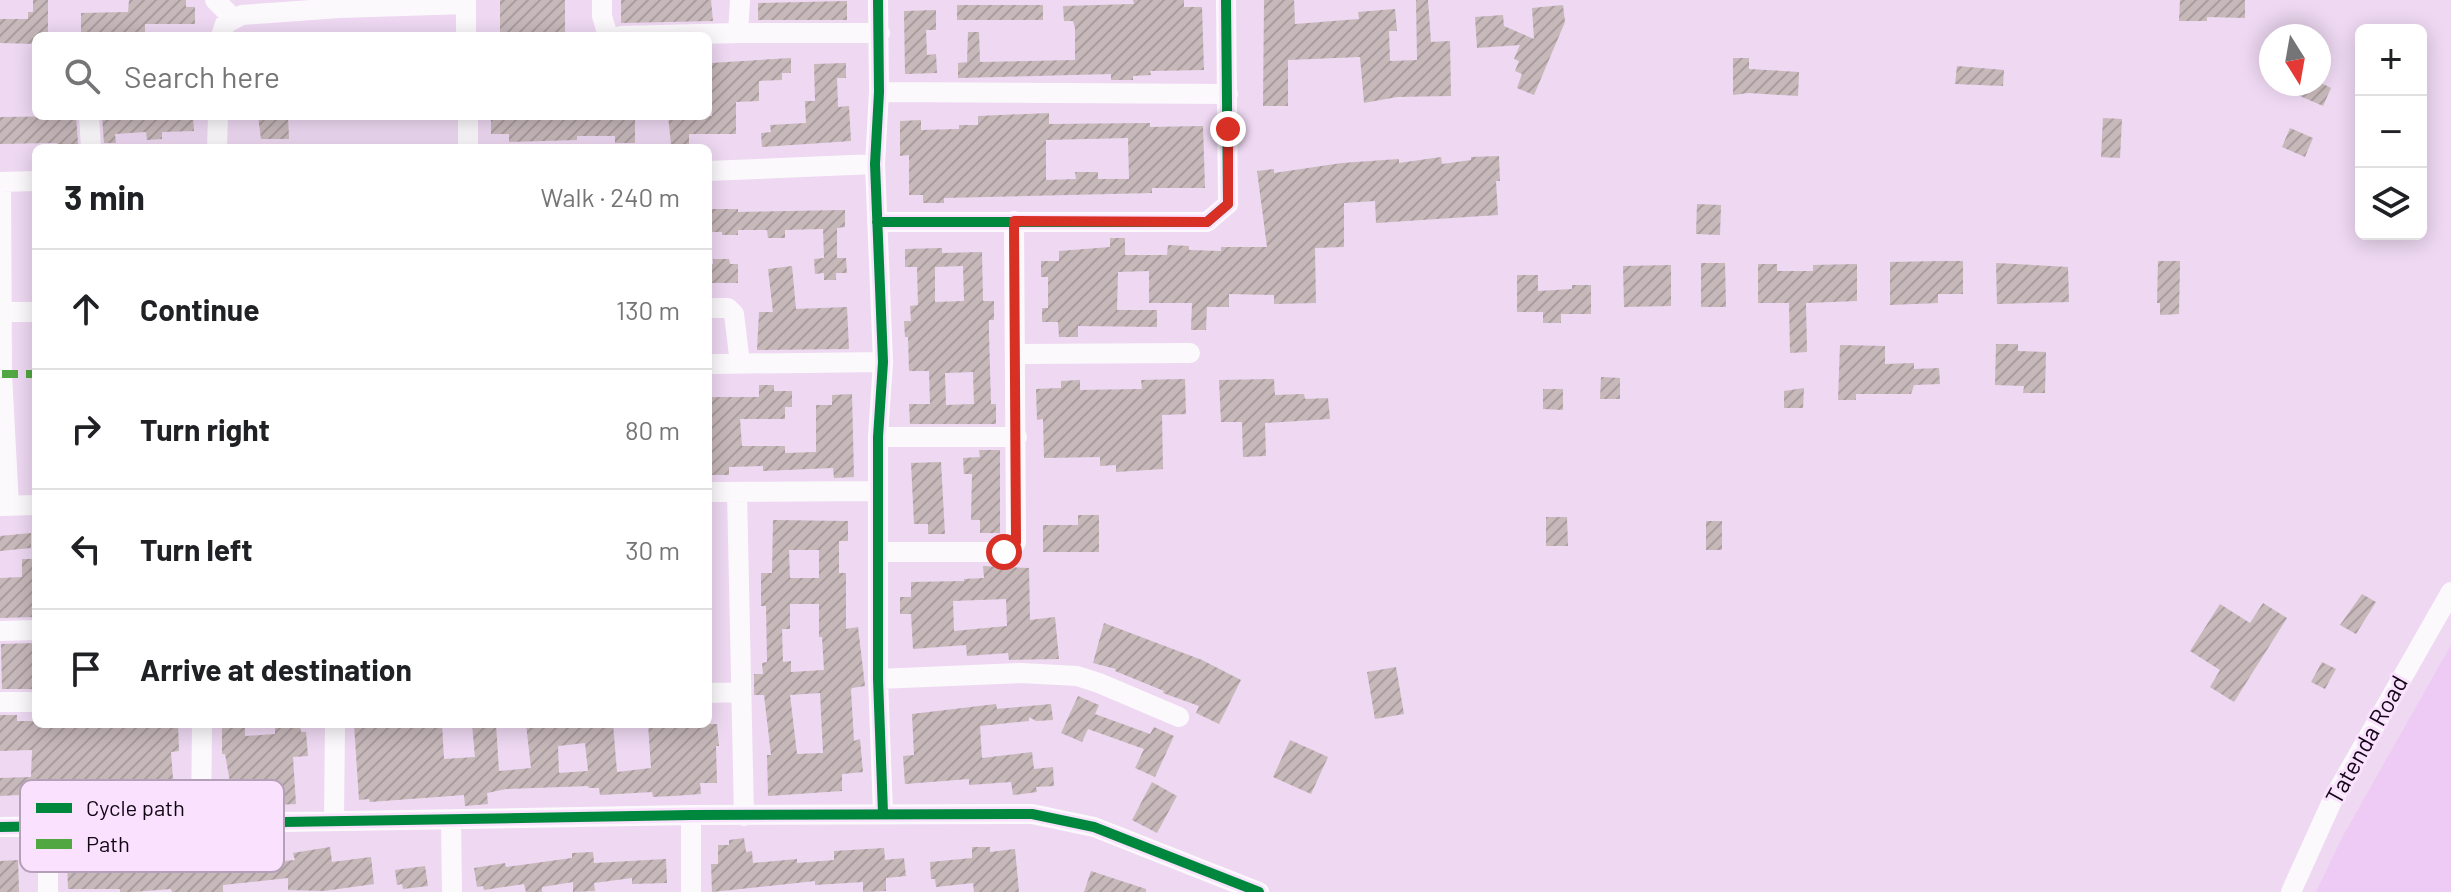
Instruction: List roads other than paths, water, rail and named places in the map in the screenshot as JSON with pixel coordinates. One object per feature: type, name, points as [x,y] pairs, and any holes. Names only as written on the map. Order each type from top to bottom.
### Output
[{"type":"street","points":[[215,0],[233,18]]},
{"type":"street","points":[[602,0],[607,32]]},
{"type":"street","points":[[738,33],[740,0]]},
{"type":"street","points":[[878,0],[879,92],[875,164],[883,362],[878,437],[878,679],[883,813]]},
{"type":"street","points":[[877,222],[1207,222],[1228,204],[1226,0]]},
{"type":"street","points":[[222,32],[225,24],[233,18],[339,4],[466,2],[466,32]]},
{"type":"street","points":[[712,34],[880,33]]},
{"type":"street","points":[[879,92],[1228,94]]},
{"type":"street","points":[[89,120],[91,144]]},
{"type":"street","points":[[217,144],[218,120]]},
{"type":"street","points":[[468,120],[468,144]]},
{"type":"street","points":[[712,171],[875,164]]},
{"type":"street","points":[[32,181],[1,182],[4,506],[32,505]]},
{"type":"street","points":[[879,552],[1004,552],[1016,542],[1014,221]]},
{"type":"street","points":[[712,308],[728,308],[734,314],[740,363]]},
{"type":"street","points":[[3,312],[32,312]]},
{"type":"street","points":[[1017,354],[1190,353]]},
{"type":"street","points":[[712,364],[883,362]]},
{"type":"street","points":[[878,437],[1017,437]]},
{"type":"street","points":[[712,492],[878,491]]},
{"type":"street","points":[[737,492],[744,816]]},
{"type":"street","name":"Tatenda Road","points":[[2291,892],[2333,799],[2451,592]]},
{"type":"street","points":[[0,631],[32,630]]},
{"type":"street","points":[[878,679],[1021,673],[1077,676],[1179,717]]},
{"type":"street","points":[[712,693],[741,692]]},
{"type":"street","points":[[0,702],[32,702]]},
{"type":"street","points":[[201,780],[202,728]]},
{"type":"street","points":[[334,822],[335,728]]},
{"type":"street","points":[[284,823],[691,815],[1032,814],[1094,827],[1259,892]]},
{"type":"street","points":[[691,815],[691,892]]},
{"type":"street","points":[[451,821],[452,892]]}]
